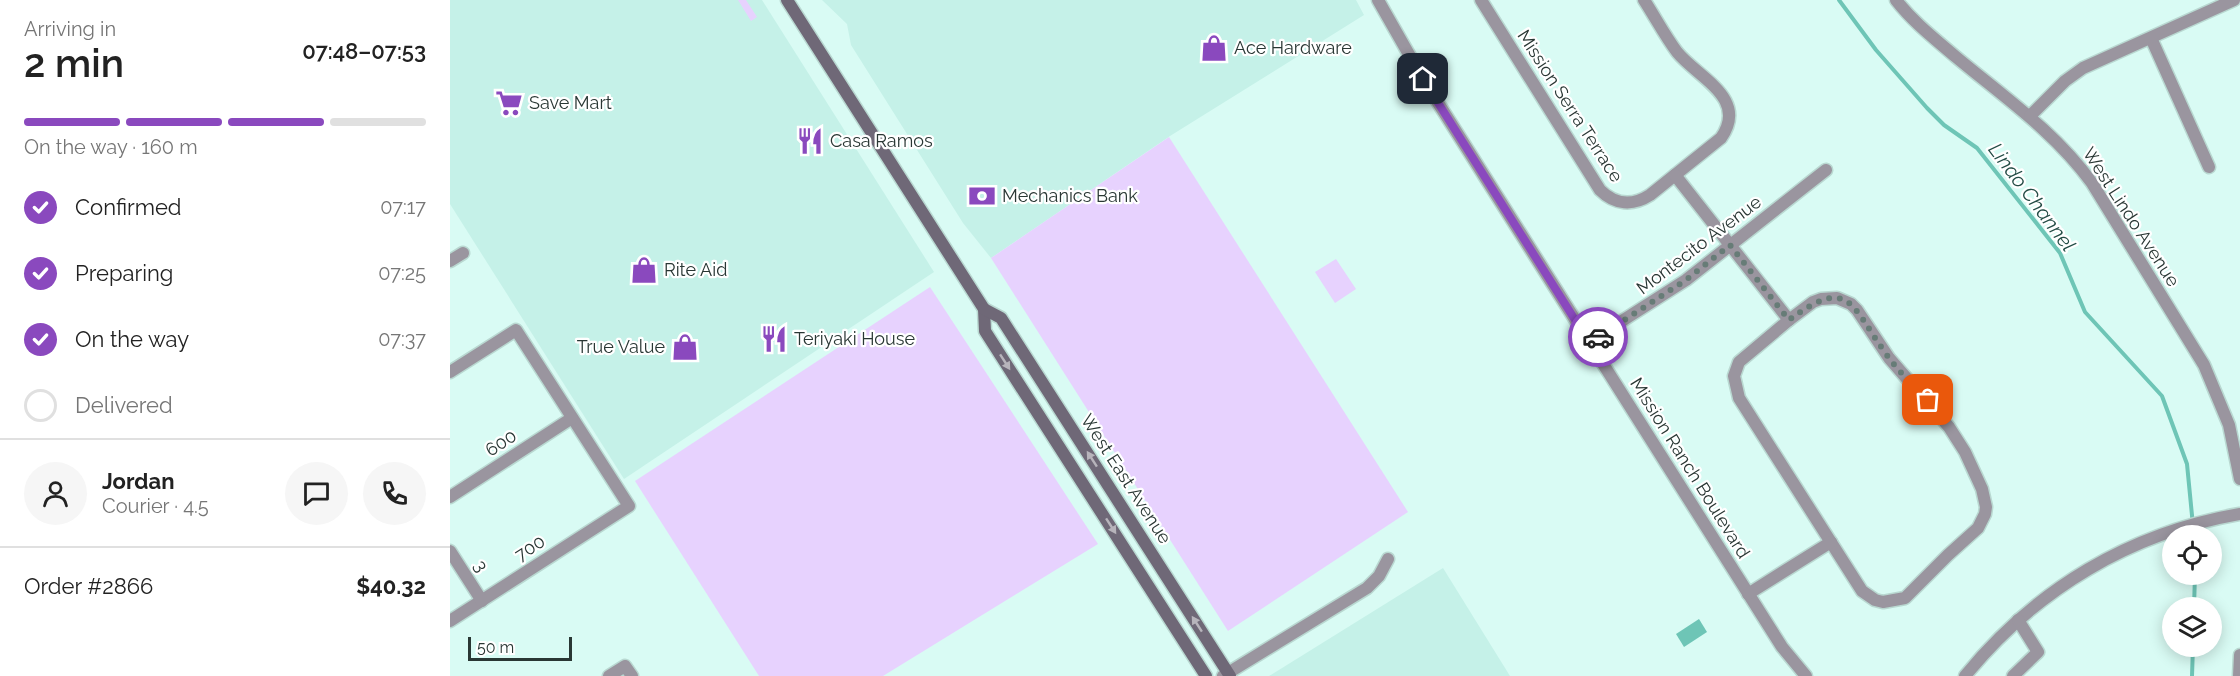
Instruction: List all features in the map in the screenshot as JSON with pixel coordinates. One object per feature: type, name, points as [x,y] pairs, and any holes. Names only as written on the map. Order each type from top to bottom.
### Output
[{"type":"main road","name":"West East Avenue","points":[[787,0],[984,309],[1001,318],[1227,675]]},
{"type":"main road","name":"West East Avenue","points":[[984,309],[985,331],[1206,676]]},
{"type":"street","name":"Mission Ranch Boulevard","points":[[1378,0],[1418,71],[1748,594],[1782,647],[1806,676]]},
{"type":"street","name":"Mission Serra Terrace","points":[[1481,0],[1595,182],[1605,196],[1624,203],[1644,199],[1721,138],[1728,124],[1728,108],[1721,93],[1679,54],[1644,0]]},
{"type":"street","name":"West Lindo Avenue","points":[[1896,0],[1909,16],[1934,39],[2030,116],[2063,148],[2092,183],[2204,365],[2229,425],[2240,479]]},
{"type":"street","points":[[2030,116],[2057,88],[2074,74],[2093,63],[2234,0]]},
{"type":"street","points":[[2151,38],[2209,167]]},
{"type":"street","name":"Montecito Avenue","points":[[1589,342],[1678,286],[1826,170]]},
{"type":"street","points":[[1675,175],[1789,320]]},
{"type":"street","points":[[450,261],[463,253]]},
{"type":"street","points":[[1837,298],[1851,304],[1895,366],[1950,427],[1965,452],[1985,498],[1985,514],[1978,528],[1910,594],[1899,601],[1875,600],[1862,591],[1739,398],[1734,384],[1736,369],[1744,356],[1789,320],[1821,299],[1837,298]]},
{"type":"street","points":[[450,372],[516,330],[572,418]]},
{"type":"street","name":"600","points":[[450,497],[572,418]]},
{"type":"street","name":"700","points":[[450,621],[629,506],[572,418]]},
{"type":"street","points":[[1965,676],[2018,620],[2071,579],[2125,549],[2185,526],[2240,514]]},
{"type":"street","points":[[1748,594],[1831,542]]},
{"type":"street","name":"3","points":[[450,551],[482,601]]},
{"type":"street","points":[[1227,675],[1367,588],[1379,576],[1388,559]]},
{"type":"street","points":[[2013,676],[2038,652],[2018,620]]},
{"type":"street","points":[[2239,676],[2240,655]]},
{"type":"street","points":[[609,676],[626,666],[632,676]]},
{"type":"shaded area","points":[[450,0],[762,0],[934,272],[624,479],[450,204]]},
{"type":"shaded area","points":[[738,0],[746,0],[757,17],[751,21]]},
{"type":"shaded area","points":[[822,0],[1356,0],[1364,15],[1170,136],[991,258],[963,223],[851,45],[847,24]]},
{"type":"shaded area","points":[[1169,137],[1408,512],[1228,631],[991,258]]},
{"type":"shaded area","points":[[1336,259],[1356,289],[1335,303],[1315,272]]},
{"type":"shaded area","points":[[930,287],[1098,544],[883,676],[759,676],[635,481]]},
{"type":"shaded area","points":[[1443,568],[1510,676],[1269,676]]},
{"type":"shaded area","points":[[1699,619],[1707,632],[1684,647],[1676,634]]},
{"type":"waterway","name":"Lindo Channel","points":[[1839,0],[1876,50],[1927,108],[1944,125],[1977,148],[2060,253],[2085,312],[2162,396],[2187,464],[2193,525]]},
{"type":"waterway","name":"Lindo Channel","points":[[2194,597],[2195,585]]},
{"type":"waterway","name":"Lindo Channel","points":[[2192,676],[2193,657]]},
{"type":"way so far","points":[[1598,337],[1658,300],[1730,245],[1789,320],[1821,299],[1837,298],[1851,304],[1895,366],[1928,400]]},
{"type":"place","name":"Ace Hardware","points":[[1214,48]]},
{"type":"place","name":"Save Mart","points":[[509,103]]},
{"type":"place","name":"Casa Ramos","points":[[810,141]]},
{"type":"place","name":"Mechanics Bank","points":[[982,196]]},
{"type":"place","name":"Rite Aid","points":[[644,270]]},
{"type":"place","name":"Teriyaki House","points":[[774,339]]},
{"type":"place","name":"True Value","points":[[685,347]]},
{"type":"route","points":[[1423,79],[1589,342],[1598,337]]}]
